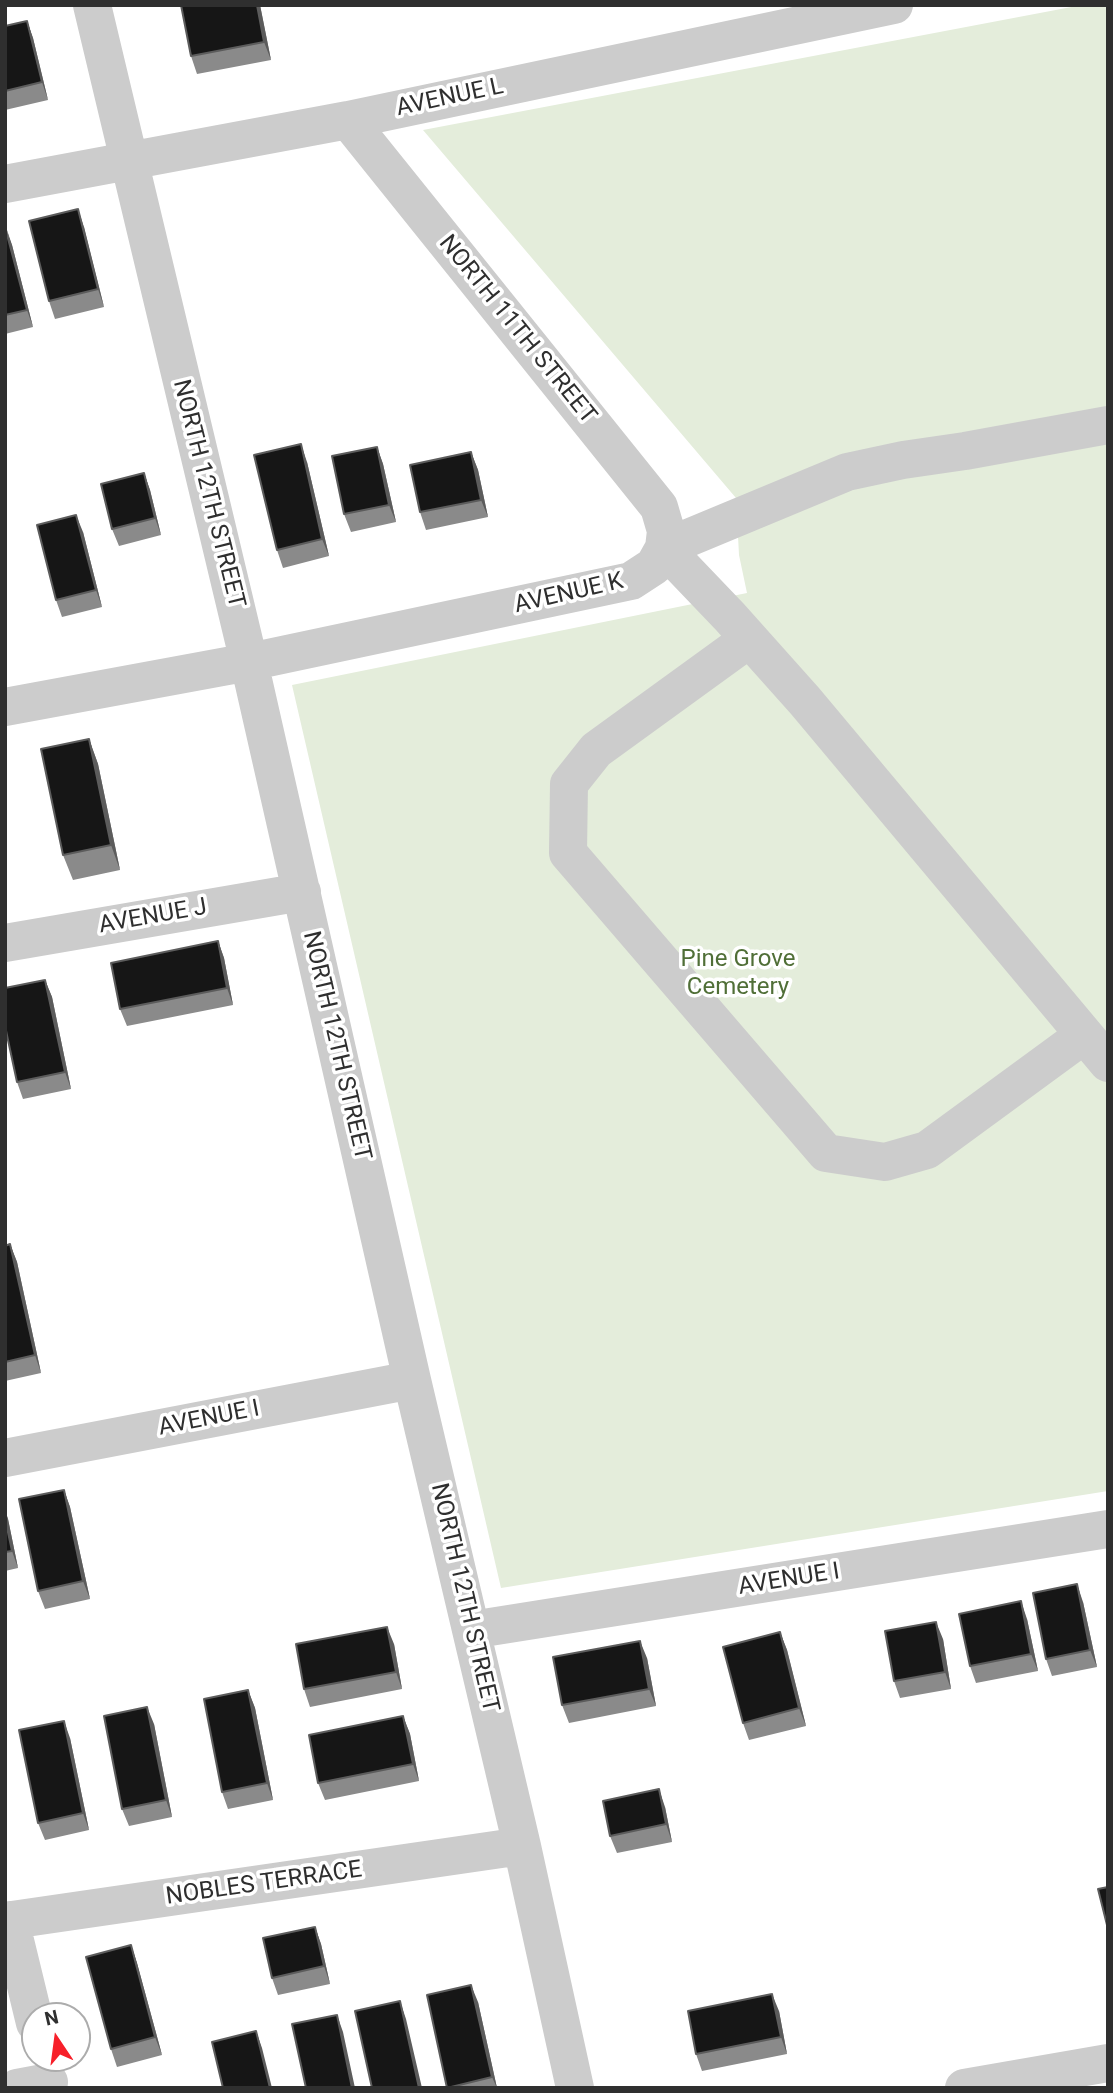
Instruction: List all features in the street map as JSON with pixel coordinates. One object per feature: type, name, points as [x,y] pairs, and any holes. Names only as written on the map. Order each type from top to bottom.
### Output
[{"type":"street","name":"NORTH 12TH STREET","points":[[92,5],[249,662],[412,1380],[522,1846],[575,2088]]},
{"type":"street","name":"AVENUE L","points":[[5,184],[348,120],[894,5]]},
{"type":"street","name":"NORTH 11TH STREET","points":[[348,120],[659,507],[666,531],[664,548]]},
{"type":"street","name":"AVENUE K","points":[[5,707],[249,662],[631,581],[654,566],[664,548],[847,472],[1108,425]]},
{"type":"street","points":[[664,548],[749,639],[814,712],[1096,1049],[927,1150],[885,1162],[826,1153],[568,853],[569,784],[596,750],[749,639]]},
{"type":"street","name":"AVENUE J","points":[[5,943],[302,892]]},
{"type":"street","name":"AVENUE I","points":[[5,1458],[412,1380]]},
{"type":"street","name":"AVENUE I","points":[[471,1630],[1108,1529]]},
{"type":"street","name":"NOBLES TERRACE","points":[[8,1921],[522,1846]]},
{"type":"street","points":[[8,1921],[29,2002]]},
{"type":"street","points":[[964,2088],[1108,2063]]},
{"type":"green space","name":"Pine Grove Cemetery","points":[[1082,5],[1108,5],[1108,1491],[501,1588],[292,685],[747,593],[739,555],[736,498],[423,130]]},
{"type":"building","points":[[181,5],[257,5],[264,42],[191,56]]},
{"type":"building","points":[[27,21],[42,82],[5,91],[5,26]]},
{"type":"building","points":[[78,209],[98,289],[49,301],[29,221]]},
{"type":"building","points":[[5,227],[27,310],[5,315]]},
{"type":"building","points":[[301,444],[322,539],[277,550],[254,455]]},
{"type":"building","points":[[377,447],[389,505],[344,514],[332,456]]},
{"type":"building","points":[[471,452],[481,500],[420,512],[410,465]]},
{"type":"building","points":[[144,473],[155,518],[112,529],[101,484]]},
{"type":"building","points":[[76,515],[96,590],[56,600],[37,525]]},
{"type":"building","points":[[89,739],[111,845],[63,855],[41,749]]},
{"type":"building","points":[[218,941],[227,988],[120,1009],[111,963]]},
{"type":"building","points":[[45,980],[65,1072],[17,1082],[5,1026],[5,988]]},
{"type":"building","points":[[10,1244],[35,1355],[5,1362],[5,1246]]},
{"type":"building","points":[[64,1490],[83,1581],[38,1591],[19,1499]]},
{"type":"building","points":[[5,1518],[12,1551],[5,1552]]},
{"type":"building","points":[[1077,1584],[1090,1650],[1046,1659],[1033,1593]]},
{"type":"building","points":[[1021,1601],[1031,1654],[970,1666],[959,1614]]},
{"type":"building","points":[[936,1622],[945,1672],[894,1681],[885,1631]]},
{"type":"building","points":[[387,1627],[396,1672],[304,1689],[296,1644]]},
{"type":"building","points":[[780,1632],[799,1708],[743,1723],[723,1647]]},
{"type":"building","points":[[640,1641],[649,1689],[562,1705],[553,1657]]},
{"type":"building","points":[[248,1690],[267,1783],[222,1792],[204,1699]]},
{"type":"building","points":[[147,1707],[166,1800],[122,1809],[104,1716]]},
{"type":"building","points":[[403,1716],[413,1764],[318,1783],[309,1735]]},
{"type":"building","points":[[64,1721],[83,1813],[38,1823],[19,1730]]},
{"type":"building","points":[[659,1789],[666,1824],[610,1836],[603,1801]]},
{"type":"building","points":[[1108,1887],[1108,1929],[1098,1889]]},
{"type":"building","points":[[315,1927],[324,1966],[272,1978],[263,1938]]},
{"type":"building","points":[[131,1945],[155,2037],[111,2049],[86,1957]]},
{"type":"building","points":[[471,1985],[492,2077],[447,2088],[427,1995]]},
{"type":"building","points":[[772,1994],[781,2037],[696,2054],[688,2011]]},
{"type":"building","points":[[400,2001],[419,2088],[372,2088],[355,2011]]},
{"type":"building","points":[[337,2015],[352,2088],[306,2088],[292,2024]]},
{"type":"building","points":[[256,2031],[270,2088],[223,2088],[212,2042]]}]
